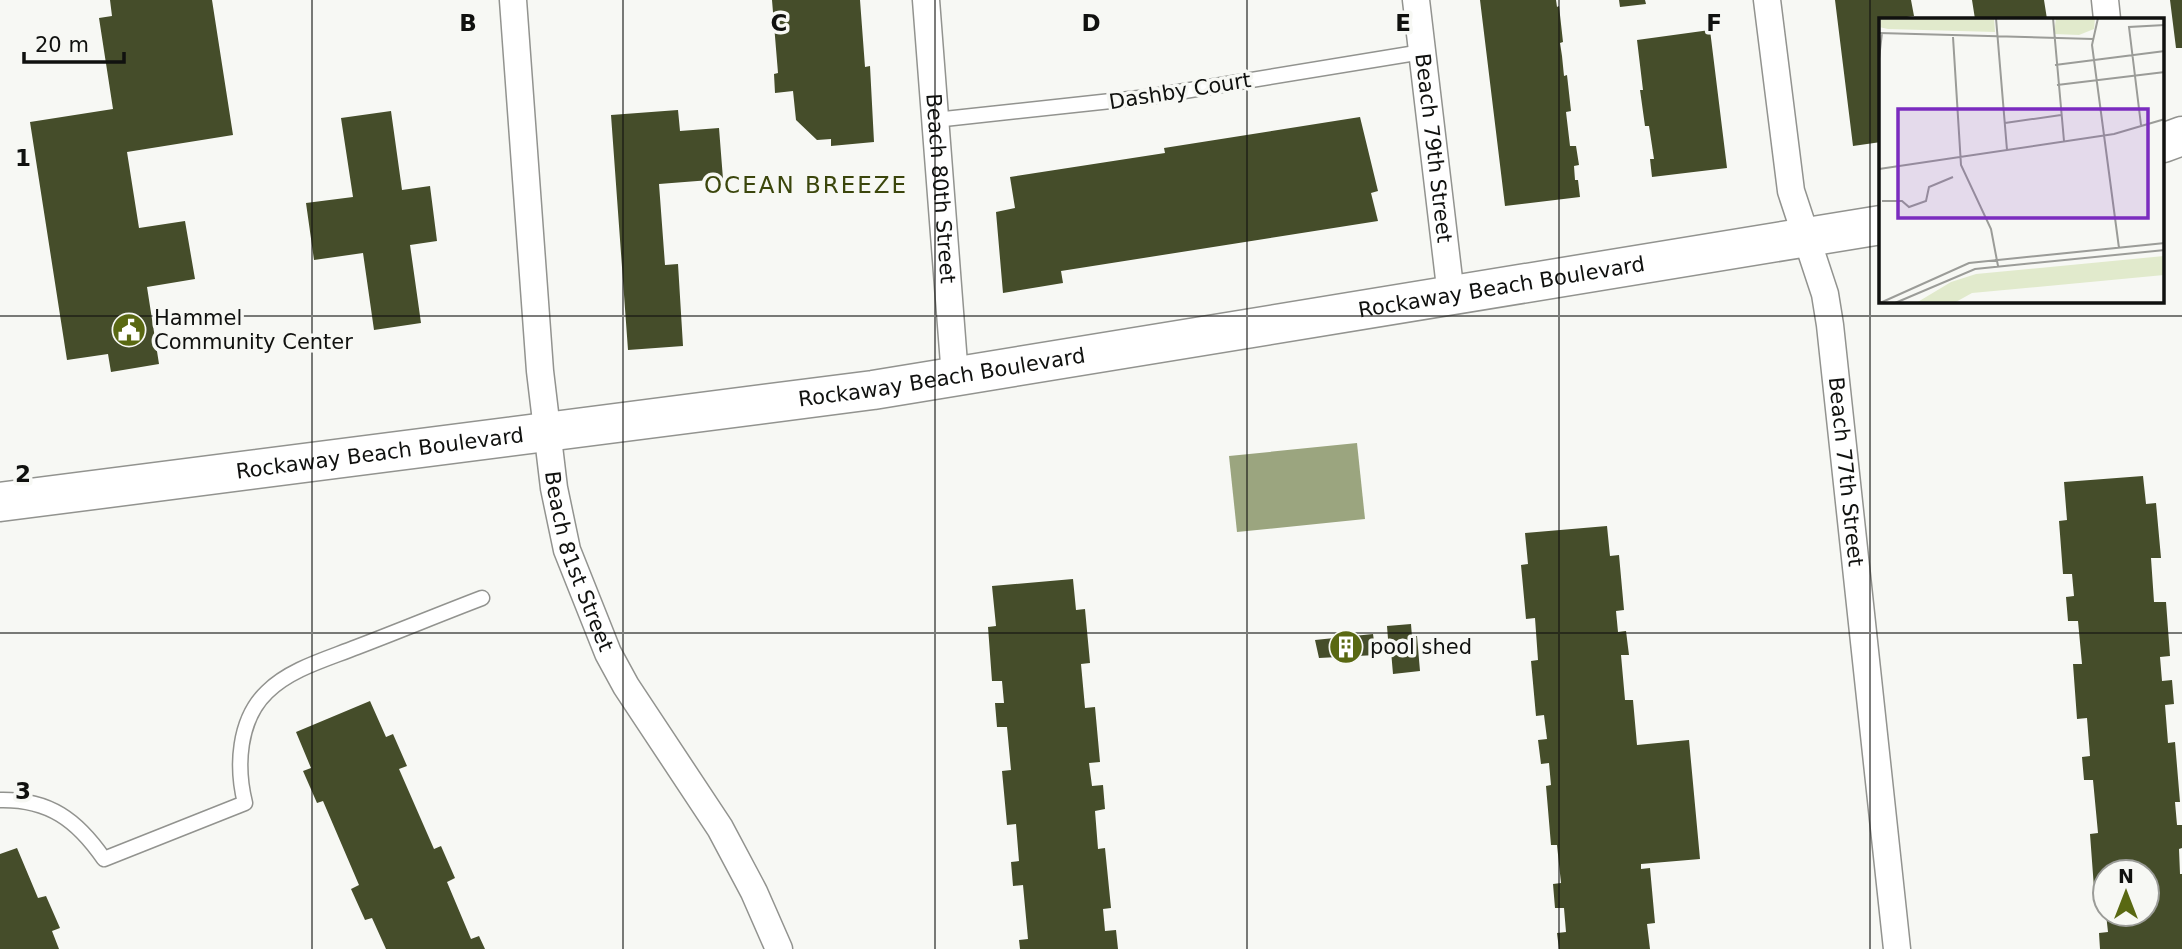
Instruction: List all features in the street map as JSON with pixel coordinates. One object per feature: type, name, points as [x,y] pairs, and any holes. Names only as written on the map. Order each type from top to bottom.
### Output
[{"type":"main road","points":[[2164,143],[2182,136]]},
{"type":"main road","name":"Rockaway Beach Boulevard","points":[[0,502],[811,399],[1879,225]]},
{"type":"street","name":"Beach 81st Street","points":[[513,0],[540,371],[554,488],[567,550],[608,653],[626,686],[720,828],[754,892],[779,949]]},
{"type":"street","name":"Beach 80th Street","points":[[926,0],[955,377]]},
{"type":"street","name":"Beach 79th Street","points":[[1416,0],[1451,296]]},
{"type":"street","name":"Beach 77th Street","points":[[1767,0],[1791,191],[1825,294],[1830,325],[1897,949]]},
{"type":"street","points":[[2105,0],[2107,18]]},
{"type":"lane","name":"Dashby Court","points":[[936,120],[1148,97],[1422,52]]},
{"type":"lane","points":[[0,800],[24,801],[49,808],[84,833],[104,859],[245,803],[239,771],[243,738],[249,719],[266,693],[278,682],[312,665],[482,597]]},
{"type":"shaded area","points":[[1357,443],[1365,519],[1237,532],[1229,456]]},
{"type":"building","points":[[110,0],[212,0],[233,135],[127,152],[139,228],[185,221],[195,279],[147,287],[159,364],[111,372],[108,354],[67,360],[30,122],[113,109],[99,18],[112,16]]},
{"type":"building","points":[[772,0],[860,0],[865,67],[870,66],[874,142],[831,146],[831,139],[817,140],[796,120],[793,91],[775,93],[774,74],[778,73]]},
{"type":"building","points":[[1480,0],[1556,0],[1563,42],[1560,43],[1564,76],[1567,75],[1571,111],[1566,112],[1570,146],[1576,146],[1579,165],[1574,166],[1575,180],[1578,180],[1580,197],[1505,206]]},
{"type":"building","points":[[1619,0],[1645,0],[1646,4],[1620,7]]},
{"type":"building","points":[[1835,0],[1911,0],[1914,16],[1879,18],[1879,142],[1853,146]]},
{"type":"building","points":[[1972,0],[2044,0],[2047,18],[1975,18]]},
{"type":"building","points":[[2170,0],[2182,0],[2182,48],[2176,48]]},
{"type":"building","points":[[1710,30],[1727,168],[1652,177],[1650,159],[1654,159],[1649,126],[1645,126],[1637,40]]},
{"type":"building","points":[[678,110],[680,131],[719,128],[723,179],[659,184],[665,265],[678,264],[683,346],[628,350],[611,115]]},
{"type":"building","points":[[391,111],[402,190],[430,186],[437,241],[410,245],[421,323],[374,330],[363,253],[314,260],[306,203],[353,197],[341,118]]},
{"type":"building","points":[[1360,117],[1378,191],[1371,193],[1378,221],[1061,271],[1063,283],[1003,293],[996,212],[1015,208],[1010,177],[1165,153],[1164,148]]},
{"type":"building","points":[[2143,476],[2146,504],[2156,503],[2161,558],[2151,558],[2154,602],[2166,602],[2170,656],[2160,657],[2162,681],[2172,680],[2174,704],[2165,705],[2168,743],[2175,742],[2180,802],[2175,802],[2177,825],[2182,825],[2182,848],[2179,849],[2182,874],[2182,949],[2100,949],[2099,933],[2108,932],[2108,928],[2161,928],[2161,858],[2092,858],[2090,834],[2098,833],[2093,780],[2084,780],[2082,757],[2090,756],[2087,718],[2077,719],[2073,664],[2082,664],[2078,621],[2068,621],[2066,597],[2074,596],[2072,574],[2063,574],[2059,521],[2067,520],[2064,482]]},
{"type":"building","points":[[1607,526],[1610,556],[1619,555],[1624,610],[1616,611],[1618,632],[1626,631],[1629,655],[1621,655],[1625,700],[1633,700],[1637,745],[1689,740],[1700,859],[1641,864],[1641,869],[1650,868],[1655,923],[1647,924],[1650,949],[1559,949],[1557,933],[1566,932],[1564,908],[1555,908],[1553,884],[1561,883],[1557,845],[1551,845],[1546,786],[1551,785],[1549,763],[1541,764],[1538,740],[1547,739],[1544,715],[1536,716],[1531,661],[1538,660],[1535,618],[1526,619],[1521,565],[1528,564],[1525,533]]},
{"type":"building","points":[[1073,579],[1076,610],[1085,609],[1090,663],[1081,664],[1085,708],[1095,707],[1100,762],[1089,763],[1092,786],[1103,785],[1105,809],[1095,811],[1098,849],[1105,848],[1111,908],[1103,909],[1105,931],[1116,930],[1118,949],[1020,949],[1019,940],[1028,939],[1023,885],[1013,886],[1011,862],[1019,861],[1016,824],[1007,825],[1002,771],[1011,770],[1007,727],[997,727],[995,703],[1004,703],[1002,681],[992,681],[988,627],[996,626],[992,586]]},
{"type":"building","points":[[1411,624],[1412,637],[1417,636],[1420,671],[1393,674],[1387,626]]},
{"type":"building","name":"pool shed","points":[[1373,634],[1376,655],[1319,658],[1315,640]]},
{"type":"building","points":[[370,701],[386,737],[393,734],[407,766],[399,769],[434,849],[441,846],[455,878],[447,882],[471,939],[479,936],[485,949],[386,949],[372,918],[365,920],[351,889],[359,885],[323,801],[317,803],[303,771],[311,768],[296,732]]},
{"type":"building","points":[[17,848],[38,898],[46,896],[60,928],[52,931],[59,949],[0,949],[0,854]]},
{"type":"place","name":"Hammel Community Center","points":[[129,330]]},
{"type":"place","name":"pool shed","points":[[1346,647]]},
{"type":"district","name":"OCEAN BREEZE","points":[[806,185]]}]
